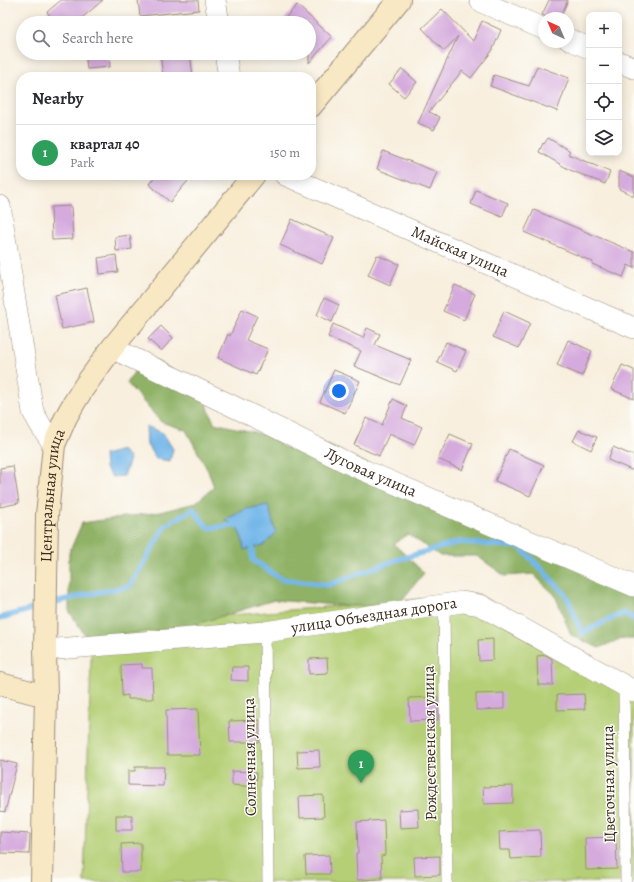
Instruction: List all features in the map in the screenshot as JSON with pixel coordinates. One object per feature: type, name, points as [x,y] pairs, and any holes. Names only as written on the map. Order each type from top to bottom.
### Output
[{"type":"street","points":[[215,0],[218,16]]},
{"type":"street","points":[[316,100],[399,0]]},
{"type":"street","points":[[480,0],[538,26]]},
{"type":"street","points":[[574,42],[586,47]]},
{"type":"street","points":[[226,60],[228,72]]},
{"type":"street","points":[[622,63],[634,68]]},
{"type":"street","name":"Центральная улица","points":[[42,882],[46,696],[45,650],[47,515],[54,445],[66,417],[74,403],[112,348],[250,180]]},
{"type":"street","name":"Майская улица","points":[[296,180],[634,328]]},
{"type":"street","points":[[0,206],[33,412],[54,445]]},
{"type":"street","name":"Луговая улица","points":[[112,348],[354,466],[634,586]]},
{"type":"street","name":"улица Объездная дорога","points":[[45,650],[265,632],[462,602],[480,605],[629,688]]},
{"type":"street","points":[[0,684],[46,696]]},
{"type":"lane","name":"Рождественская улица","points":[[444,604],[447,882]]},
{"type":"lane","name":"Солнечная улица","points":[[265,632],[268,882]]},
{"type":"lane","name":"Цветочная улица","points":[[626,882],[629,688]]},
{"type":"green space","points":[[145,355],[199,385],[214,423],[262,434],[294,429],[634,591],[634,639],[620,639],[599,648],[571,635],[555,595],[533,574],[505,576],[477,556],[440,556],[408,534],[394,544],[424,573],[398,605],[348,606],[274,600],[187,627],[87,638],[69,611],[69,553],[82,523],[160,512],[195,503],[214,487],[208,471],[186,430],[161,422],[127,383]]},
{"type":"green space","points":[[478,594],[634,685],[634,882],[84,882],[92,627]]},
{"type":"water","points":[[146,426],[163,433],[173,449],[170,461],[156,459],[147,445]]},
{"type":"water","points":[[122,450],[130,459],[124,476],[112,477],[105,468],[104,455]]},
{"type":"water","points":[[268,505],[276,533],[264,545],[244,550],[239,532],[234,526],[225,520],[246,509]]},
{"type":"building","points":[[61,0],[103,0],[84,16],[50,16],[47,12]]},
{"type":"building","points":[[138,0],[198,0],[199,10],[140,16]]},
{"type":"building","points":[[549,0],[568,0],[563,12],[543,12]]},
{"type":"building","points":[[297,5],[309,16],[287,16]]},
{"type":"building","points":[[442,9],[473,41],[482,21],[501,30],[492,51],[471,78],[462,71],[429,112],[440,117],[434,130],[418,123],[458,36],[444,51],[422,28]]},
{"type":"building","points":[[316,22],[332,37],[316,55]]},
{"type":"building","points":[[86,60],[110,60],[110,67],[87,69]]},
{"type":"building","points":[[161,60],[191,60],[192,72],[162,72]]},
{"type":"building","points":[[537,66],[569,78],[557,111],[490,86],[494,75],[529,86]]},
{"type":"building","points":[[402,69],[417,82],[404,97],[389,84]]},
{"type":"building","points":[[548,138],[570,151],[568,154],[610,172],[605,184],[570,170],[539,152],[543,143],[544,144]]},
{"type":"building","points":[[383,151],[437,172],[430,190],[377,169]]},
{"type":"building","points":[[619,171],[634,177],[634,196],[619,189]]},
{"type":"building","points":[[152,180],[189,180],[170,202],[149,184]]},
{"type":"building","points":[[476,190],[508,203],[502,217],[471,204]]},
{"type":"building","points":[[71,206],[73,239],[52,240],[51,207]]},
{"type":"building","points":[[534,210],[634,252],[634,268],[628,265],[623,277],[592,264],[593,262],[524,232]]},
{"type":"building","points":[[292,219],[334,238],[322,264],[280,245]]},
{"type":"building","points":[[130,235],[132,249],[116,251],[115,237]]},
{"type":"building","points":[[116,255],[118,272],[100,274],[98,258]]},
{"type":"building","points":[[377,255],[399,264],[390,285],[368,275]]},
{"type":"building","points":[[455,285],[475,294],[464,320],[443,311]]},
{"type":"building","points":[[87,288],[94,322],[62,329],[55,295]]},
{"type":"building","points":[[324,298],[339,305],[332,322],[317,315]]},
{"type":"building","points":[[242,309],[257,316],[246,340],[268,349],[256,375],[218,358],[228,334],[230,336]]},
{"type":"building","points":[[504,311],[530,323],[519,348],[493,337]]},
{"type":"building","points":[[333,324],[363,338],[367,328],[380,334],[375,345],[411,360],[400,385],[354,366],[361,351],[328,337]]},
{"type":"building","points":[[161,326],[173,338],[161,351],[148,339]]},
{"type":"building","points":[[568,340],[592,351],[582,376],[557,365]]},
{"type":"building","points":[[446,342],[466,351],[457,371],[437,362]]},
{"type":"building","points":[[622,365],[634,370],[634,399],[611,389]]},
{"type":"building","points":[[334,370],[360,381],[345,413],[320,402]]},
{"type":"building","points":[[393,399],[407,406],[402,418],[422,427],[414,445],[389,434],[379,456],[354,445],[366,418],[382,425]]},
{"type":"building","points":[[579,430],[597,437],[591,450],[573,441]]},
{"type":"building","points":[[450,434],[473,444],[462,470],[438,459]]},
{"type":"building","points":[[613,447],[634,456],[634,471],[608,460]]},
{"type":"building","points":[[509,449],[544,465],[530,496],[495,481]]},
{"type":"building","points":[[13,466],[19,503],[0,507],[0,468]]},
{"type":"building","points":[[493,639],[493,660],[479,661],[478,640]]},
{"type":"building","points":[[546,655],[552,659],[553,685],[538,685],[537,656]]},
{"type":"building","points":[[327,658],[328,673],[309,674],[309,659]]},
{"type":"building","points":[[142,664],[142,668],[152,668],[153,699],[128,699],[128,695],[122,696],[121,665]]},
{"type":"building","points":[[232,667],[248,667],[248,681],[231,680]]},
{"type":"building","points":[[504,693],[504,709],[476,710],[476,694]]},
{"type":"building","points":[[584,694],[585,709],[557,710],[557,695]]},
{"type":"building","points":[[438,697],[438,720],[410,721],[409,698]]},
{"type":"building","points":[[198,709],[200,755],[167,755],[166,710]]},
{"type":"building","points":[[259,720],[259,742],[230,742],[229,721]]},
{"type":"building","points":[[319,750],[320,767],[298,768],[297,751]]},
{"type":"building","points":[[0,760],[17,764],[5,812],[0,811]]},
{"type":"building","points":[[135,767],[164,767],[163,786],[128,785],[128,771],[135,771]]},
{"type":"building","points":[[232,771],[257,772],[256,787],[232,785]]},
{"type":"building","points":[[513,786],[513,803],[484,804],[483,787]]},
{"type":"building","points":[[323,795],[324,817],[300,818],[299,796]]},
{"type":"building","points":[[418,809],[419,827],[400,828],[399,810]]},
{"type":"building","points":[[116,815],[132,815],[132,830],[116,830]]},
{"type":"building","points":[[384,820],[385,855],[381,856],[382,879],[357,880],[357,822]]},
{"type":"building","points":[[540,830],[541,857],[511,859],[510,850],[500,850],[499,832]]},
{"type":"building","points":[[0,832],[30,834],[29,854],[0,853]]},
{"type":"building","points":[[616,837],[617,869],[586,870],[585,838]]},
{"type":"building","points":[[141,843],[141,872],[122,872],[121,844]]},
{"type":"building","points":[[329,855],[330,874],[306,874],[305,856]]},
{"type":"building","points":[[440,856],[440,875],[415,876],[414,857]]},
{"type":"waterway","points":[[56,602],[130,586],[166,525],[193,509],[208,528],[241,525]]},
{"type":"waterway","points":[[252,542],[253,560],[281,579],[328,585],[393,561],[459,542],[520,547],[566,595],[582,633],[623,613],[634,619]]},
{"type":"waterway","points":[[0,618],[36,608]]},
{"type":"place","name":"квартал 40","points":[[361,783]]}]
